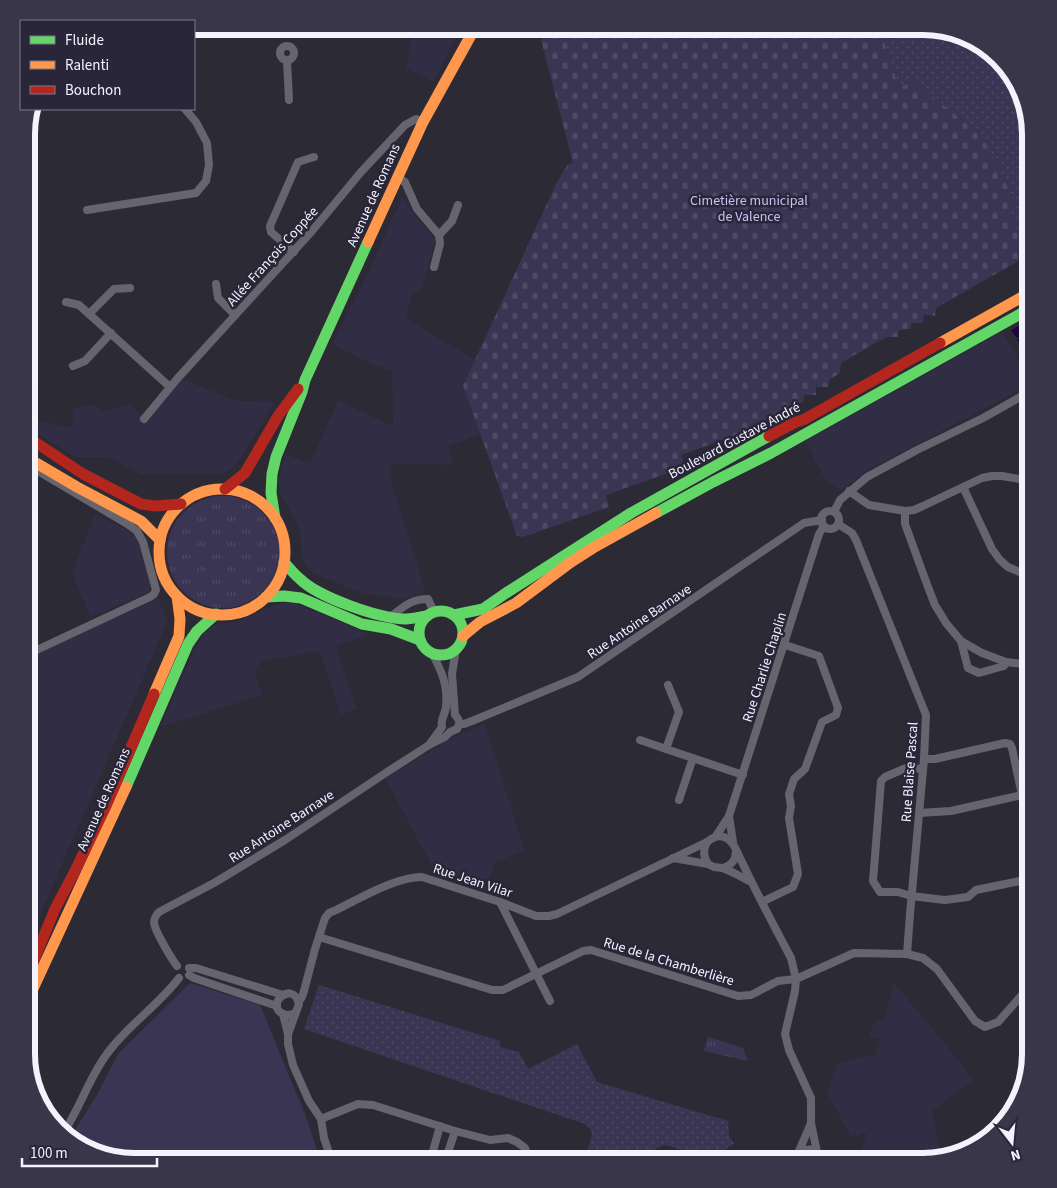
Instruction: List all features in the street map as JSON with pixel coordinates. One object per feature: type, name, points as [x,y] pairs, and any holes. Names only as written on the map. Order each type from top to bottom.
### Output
[{"type":"main road","name":"Avenue de Romans","points":[[276,518],[271,493],[272,474],[276,457],[305,380],[423,122],[471,35]]},
{"type":"main road","name":"Boulevard Gustave André","points":[[284,562],[300,580],[313,589],[338,601],[390,617],[405,619],[441,611],[454,614],[483,609],[631,513],[763,439],[803,420],[1022,297]]},
{"type":"main road","name":"Boulevard Gustave André","points":[[456,649],[463,636],[480,622],[516,603],[593,548],[787,444],[1022,313]]},
{"type":"main road","name":"Avenue de Romans","points":[[225,489],[245,473],[278,416],[305,380]]},
{"type":"main road","points":[[35,442],[83,474],[141,504],[155,506],[180,504]]},
{"type":"main road","points":[[35,461],[106,507],[142,521],[160,540]]},
{"type":"main road","points":[[213,489],[225,489],[249,494],[268,508],[276,518],[283,535],[285,553],[281,575],[266,598],[237,613],[226,615],[207,613],[191,607],[177,596],[168,584],[162,570],[159,555],[163,530],[167,521],[180,504],[202,492],[213,489]]},
{"type":"main road","name":"Avenue de Romans","points":[[35,956],[55,909],[106,806],[174,650],[181,625],[177,596]]},
{"type":"main road","points":[[266,598],[284,596],[301,598],[362,624],[391,629],[420,640]]},
{"type":"main road","name":"Avenue de Romans","points":[[35,984],[127,784],[188,644],[199,627],[216,614]]},
{"type":"main road","points":[[430,614],[421,623],[419,631],[420,640],[427,650],[438,655],[444,655],[456,649]]},
{"type":"main road","points":[[454,614],[462,624],[463,636]]},
{"type":"street","points":[[286,35],[287,46],[292,48],[294,53],[288,61],[289,100]]},
{"type":"street","points":[[87,210],[196,193],[206,181],[209,165],[208,150],[207,143],[196,122],[186,110]]},
{"type":"street","name":"Allée François Coppée","points":[[144,419],[170,387],[312,232],[361,172],[405,125],[416,119],[423,122]]},
{"type":"street","points":[[294,252],[271,232],[270,226],[298,162],[314,156]]},
{"type":"street","points":[[397,177],[405,182],[417,209],[439,235],[440,244],[434,267]]},
{"type":"street","points":[[439,235],[452,222],[458,205]]},
{"type":"street","points":[[216,284],[218,298],[236,316]]},
{"type":"street","points":[[89,314],[114,289],[130,288]]},
{"type":"street","points":[[66,302],[79,305],[170,387]]},
{"type":"street","points":[[73,366],[85,361],[111,333]]},
{"type":"street","points":[[834,512],[840,500],[867,477],[1022,396]]},
{"type":"street","points":[[849,491],[869,505],[905,511],[914,510],[982,478],[1002,476],[1022,479]]},
{"type":"street","points":[[963,487],[992,549],[1008,567],[1022,573]]},
{"type":"street","points":[[828,511],[834,512],[839,517],[838,524],[833,528],[828,528],[823,523],[824,513],[828,511]]},
{"type":"street","points":[[905,511],[905,524],[928,587],[935,605],[946,623],[961,641],[982,653],[1006,662],[1022,664]]},
{"type":"street","points":[[35,651],[150,598],[154,594],[155,586],[143,542],[137,531],[116,512]]},
{"type":"street","name":"Rue Antoine Barnave","points":[[459,724],[468,723],[578,677],[804,523],[823,523]]},
{"type":"street","name":"Rue Charlie Chaplin","points":[[716,836],[730,816],[823,523]]},
{"type":"street","name":"Rue Blaise Pascal","points":[[838,524],[852,533],[856,540],[926,715],[924,760],[907,954]]},
{"type":"street","points":[[390,617],[417,599],[428,599],[430,614]]},
{"type":"street","points":[[961,641],[968,668],[979,673],[1004,666],[1006,662]]},
{"type":"street","points":[[762,902],[794,887],[798,874],[789,818],[791,806],[789,794],[794,778],[805,769],[822,722],[836,715],[838,708],[819,656],[784,645]]},
{"type":"street","points":[[432,653],[446,686],[447,696],[445,715],[441,720],[442,727],[450,732],[455,731],[459,726],[459,720],[455,715],[452,674],[456,649]]},
{"type":"street","points":[[666,749],[679,712],[668,685]]},
{"type":"street","points":[[445,715],[455,715]]},
{"type":"street","points":[[429,745],[442,727]]},
{"type":"street","name":"Rue Antoine Barnave","points":[[177,966],[165,948],[154,924],[154,920],[159,912],[214,883],[285,840],[450,732]]},
{"type":"street","points":[[640,740],[743,775]]},
{"type":"street","points":[[919,813],[951,811],[1022,795],[1010,744],[1005,743],[924,760]]},
{"type":"street","points":[[679,800],[692,758]]},
{"type":"street","points":[[923,769],[906,768],[881,780],[872,881],[880,892],[898,892],[911,896],[945,900],[968,897],[976,890],[1022,881]]},
{"type":"street","name":"Rue Charlie Chaplin","points":[[730,816],[733,842]]},
{"type":"street","points":[[716,836],[728,838],[733,842],[751,882],[791,958],[796,980],[785,1034],[789,1050],[811,1098],[811,1123],[817,1152]]},
{"type":"street","name":"Rue Jean Vilar","points":[[299,1001],[304,992],[325,918],[329,913],[391,884],[413,877],[422,877],[500,902],[536,916],[549,916],[557,914],[716,836]]},
{"type":"street","points":[[707,842],[704,850],[705,860],[708,864]]},
{"type":"street","points":[[723,868],[727,867],[734,860],[736,851]]},
{"type":"street","points":[[673,858],[723,868],[751,882]]},
{"type":"street","points":[[500,902],[550,1001]]},
{"type":"street","name":"Rue de la Chamberlière","points":[[319,937],[492,990],[503,990],[583,951],[591,950],[738,996],[751,995],[778,981],[796,980],[854,953],[907,954],[922,958],[937,968],[975,1021],[985,1027],[998,1022],[1022,995]]},
{"type":"street","points":[[178,978],[175,974],[177,966],[185,964],[194,978],[277,1006],[283,1014],[293,1065],[309,1101],[321,1119],[322,1130],[329,1153]]},
{"type":"street","points":[[178,978],[184,978],[196,968],[295,996],[299,1001],[299,1007],[288,1034]]},
{"type":"street","points":[[67,1127],[100,1065],[113,1045],[178,978]]},
{"type":"street","points":[[277,1006],[278,1000],[306,981]]},
{"type":"street","points":[[283,1014],[295,1013]]},
{"type":"street","points":[[321,1119],[358,1104],[374,1105],[490,1140],[508,1138],[525,1148],[527,1153]]},
{"type":"street","points":[[799,1151],[811,1123]]},
{"type":"street","points":[[432,1153],[440,1126]]},
{"type":"street","points":[[448,1153],[455,1131]]},
{"type":"street","points":[[799,1151],[811,1150],[817,1152]]},
{"type":"shaded area","points":[[412,35],[458,35],[433,82],[406,68]]},
{"type":"shaded area","points":[[402,198],[435,240],[429,265],[419,292],[414,291],[405,318],[475,360],[463,386],[480,434],[448,447],[453,465],[390,464],[391,481],[426,593],[402,599],[366,594],[313,573],[306,565],[302,556],[300,534],[297,524],[280,492],[279,476],[286,454],[310,464],[338,400],[388,424],[393,424],[392,371],[372,364],[332,344],[369,271]]},
{"type":"shaded area","points":[[1002,332],[1022,366],[1022,389],[866,471],[842,490],[827,483],[805,441]]},
{"type":"shaded area","points":[[182,379],[237,401],[266,400],[275,403],[235,466],[229,470],[219,474],[141,474],[108,457],[75,457],[37,433],[37,420],[73,428],[73,409],[92,404],[105,411],[128,404],[147,420]]},
{"type":"shaded area","points":[[95,514],[136,536],[152,588],[148,593],[90,617],[72,573]]},
{"type":"shaded area","points":[[158,598],[167,620],[35,926],[35,655]]},
{"type":"shaded area","points":[[285,603],[296,604],[370,634],[336,646],[357,709],[341,715],[319,651],[262,661],[254,671],[263,695],[160,727],[194,650],[204,633],[213,626],[239,621],[264,609]]},
{"type":"shaded area","points":[[484,724],[525,850],[495,863],[486,890],[433,873],[432,866],[385,778],[460,734]]},
{"type":"shaded area","points":[[894,982],[974,1080],[933,1110],[938,1152],[859,1153],[858,1151],[862,1149],[867,1135],[862,1133],[851,1137],[827,1092],[837,1063],[867,1055],[875,1056],[881,1039],[869,1036],[874,1022],[878,1021],[878,1019],[884,1020]]},
{"type":"green space","name":"Cimetière municipal de Valence","points":[[541,35],[882,35],[899,87],[913,81],[982,135],[1015,201],[1008,206],[1022,239],[1022,259],[936,308],[935,316],[924,315],[923,323],[911,323],[911,329],[899,330],[898,337],[886,337],[841,363],[840,373],[829,380],[828,387],[816,387],[816,395],[804,395],[803,403],[791,402],[791,410],[779,410],[778,418],[766,418],[765,425],[681,455],[685,467],[606,495],[609,507],[523,537],[517,536],[463,386],[557,182],[568,164],[573,163],[541,40]]},
{"type":"green space","points":[[882,35],[930,35],[949,38],[973,48],[1002,74],[1017,102],[1021,121],[1022,239],[1008,206],[1015,201],[982,135],[913,81],[899,87]]},
{"type":"green space","points":[[223,496],[245,500],[263,512],[275,530],[279,552],[275,574],[263,592],[245,604],[223,608],[201,604],[183,592],[171,574],[167,552],[171,530],[183,512],[201,500]]},
{"type":"green space","points":[[190,983],[260,1005],[305,1114],[318,1153],[134,1153],[114,1151],[90,1143],[74,1132],[98,1093],[118,1054]]},
{"type":"green space","points":[[319,985],[500,1041],[500,1047],[519,1052],[528,1069],[577,1044],[597,1082],[728,1121],[729,1136],[734,1144],[722,1153],[690,1153],[666,1145],[656,1148],[655,1153],[587,1153],[592,1135],[591,1130],[585,1124],[304,1029]]},
{"type":"green space","points":[[708,1037],[743,1048],[748,1061],[704,1051]]},
{"type":"water","points":[[1022,324],[1022,348],[1011,330]]},
{"type":"traffic: fast","points":[[275,518],[271,493],[272,474],[276,457],[305,380],[368,242]]},
{"type":"traffic: fast","points":[[656,513],[771,453],[1022,313]]},
{"type":"traffic: fast","points":[[454,615],[483,609],[631,513],[769,436]]},
{"type":"traffic: fast","points":[[284,562],[296,575],[320,593],[364,611],[393,618],[407,619],[427,616]]},
{"type":"traffic: fast","points":[[266,597],[284,596],[301,598],[362,624],[391,629],[420,640]]},
{"type":"traffic: fast","points":[[437,611],[445,611],[457,617],[463,633],[457,649],[445,655],[437,655],[425,649],[419,637],[419,629],[425,617],[437,611]]},
{"type":"traffic: fast","points":[[126,787],[188,644],[197,631],[216,614]]},
{"type":"traffic: slow","points":[[368,242],[423,122],[471,35]]},
{"type":"traffic: slow","points":[[940,343],[1022,297]]},
{"type":"traffic: slow","points":[[35,462],[141,521],[160,540]]},
{"type":"traffic: slow","points":[[222,489],[246,494],[267,507],[280,528],[285,552],[280,576],[267,597],[246,610],[222,615],[198,610],[177,597],[164,576],[159,552],[164,528],[177,507],[198,494],[222,489]]},
{"type":"traffic: slow","points":[[463,636],[480,622],[516,603],[571,562],[656,513]]},
{"type":"traffic: slow","points":[[154,694],[179,636],[180,619],[177,596]]},
{"type":"traffic: slow","points":[[35,984],[126,787]]},
{"type":"traffic: jam","points":[[769,436],[803,420],[940,343]]},
{"type":"traffic: jam","points":[[225,489],[245,473],[278,416],[298,389]]},
{"type":"traffic: jam","points":[[35,442],[83,474],[141,504],[155,506],[181,504]]},
{"type":"traffic: jam","points":[[35,957],[55,909],[106,806],[154,694]]}]
